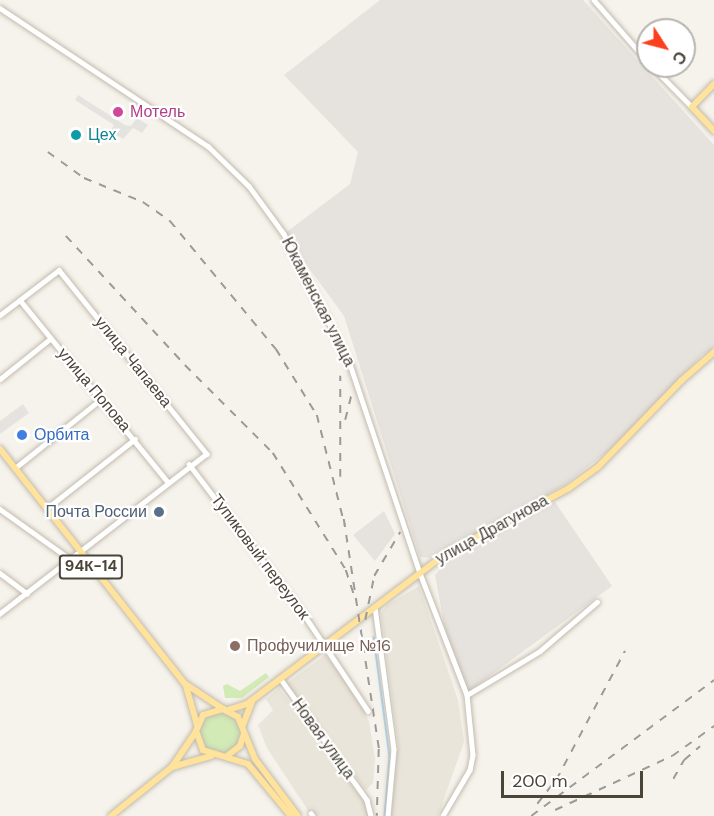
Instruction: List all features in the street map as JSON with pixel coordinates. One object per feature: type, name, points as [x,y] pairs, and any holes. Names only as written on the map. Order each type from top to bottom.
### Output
[{"type":"main road","points":[[714,84],[692,107],[714,131]]},
{"type":"main road","name":"улица Драгунова","points":[[243,725],[247,711],[259,695],[445,554],[569,488],[598,467],[681,381],[714,352]]},
{"type":"main road","name":"94К-14","points":[[0,449],[184,683]]},
{"type":"main road","points":[[184,683],[225,709],[243,725],[244,734],[255,759],[298,816]]},
{"type":"main road","points":[[184,683],[199,745],[214,756]]},
{"type":"main road","name":"улица Драгунова","points":[[225,709],[259,695]]},
{"type":"main road","points":[[111,816],[172,767],[207,712],[225,709]]},
{"type":"main road","points":[[226,756],[240,746],[244,734]]},
{"type":"main road","points":[[172,767],[214,756],[226,756],[254,769],[291,816]]},
{"type":"street","points":[[594,0],[636,48]]},
{"type":"street","name":"Юкаменская улица","points":[[0,8],[208,146],[235,170],[272,215],[346,355],[420,573],[467,695],[473,755],[470,770],[443,816]]},
{"type":"street","points":[[664,78],[692,107]]},
{"type":"street","name":"улица Чапаева","points":[[20,300],[59,270],[207,454],[189,464]]},
{"type":"street","points":[[0,315],[20,300]]},
{"type":"street","name":"улица Попова","points":[[20,300],[168,482]]},
{"type":"street","points":[[0,379],[50,339]]},
{"type":"street","points":[[15,468],[101,399]]},
{"type":"street","points":[[46,509],[135,439]]},
{"type":"street","points":[[0,614],[189,464]]},
{"type":"street","name":"Тупиковый переулок","points":[[189,464],[324,645],[368,711]]},
{"type":"street","points":[[0,509],[70,559]]},
{"type":"street","points":[[0,573],[27,593]]},
{"type":"street","points":[[467,695],[540,651],[597,602]]},
{"type":"street","points":[[375,607],[394,749],[388,816]]},
{"type":"street","name":"Новая улица","points":[[280,678],[367,800],[371,816]]},
{"type":"shaded area","points":[[380,0],[583,0],[636,59],[636,78],[653,78],[714,145],[714,347],[702,355],[613,447],[566,484],[431,558],[420,557],[344,316],[284,234],[350,184],[358,152],[284,75]]},
{"type":"shaded area","points":[[78,95],[125,125],[131,126],[137,118],[148,125],[142,133],[133,128],[123,139],[110,131],[114,125],[75,100]]},
{"type":"shaded area","points":[[23,404],[29,413],[0,434],[0,421]]},
{"type":"shaded area","points":[[555,502],[612,586],[468,692],[445,629],[435,575],[446,562],[471,546]]},
{"type":"shaded area","points":[[384,511],[395,534],[375,561],[353,535]]},
{"type":"shaded area","points":[[419,586],[458,700],[464,742],[438,816],[391,816],[398,744],[381,613],[387,605]]},
{"type":"shaded area","points":[[325,655],[357,694],[369,722],[375,759],[373,783],[366,790],[287,683]]},
{"type":"shaded area","points":[[279,688],[367,806],[370,816],[315,816],[309,812],[267,748],[258,725],[273,710],[266,699]]},
{"type":"green space","points":[[266,673],[269,677],[242,698],[225,698],[223,686],[227,684],[240,691]]},
{"type":"green space","points":[[220,713],[228,714],[234,719],[239,725],[239,741],[234,747],[228,752],[220,753],[212,752],[206,747],[201,741],[200,733],[201,725],[206,719],[212,714]]},
{"type":"waterway","points":[[374,637],[390,757],[385,816]]},
{"type":"railway","points":[[48,152],[84,178],[143,202],[170,221],[276,349],[317,415],[345,526]]},
{"type":"railway","points":[[66,236],[185,365],[273,453],[346,570],[356,600]]},
{"type":"railway","points":[[340,376],[340,477]]},
{"type":"railway","points":[[345,420],[352,391]]},
{"type":"railway","points":[[344,519],[379,749],[377,816]]},
{"type":"railway","points":[[365,620],[374,576],[400,532]]},
{"type":"railway","points":[[537,804],[556,780],[625,651]]},
{"type":"railway","points":[[531,816],[714,680]]},
{"type":"railway","points":[[555,810],[672,756],[714,726]]},
{"type":"railway","points":[[673,779],[684,760],[700,746]]},
{"type":"place","name":"Мотель","points":[[118,112]]},
{"type":"place","name":"Цех","points":[[76,135]]},
{"type":"place","name":"Орбита","points":[[22,435]]},
{"type":"place","name":"Почта России","points":[[159,512]]},
{"type":"place","name":"Профучилище №16","points":[[235,646]]}]
